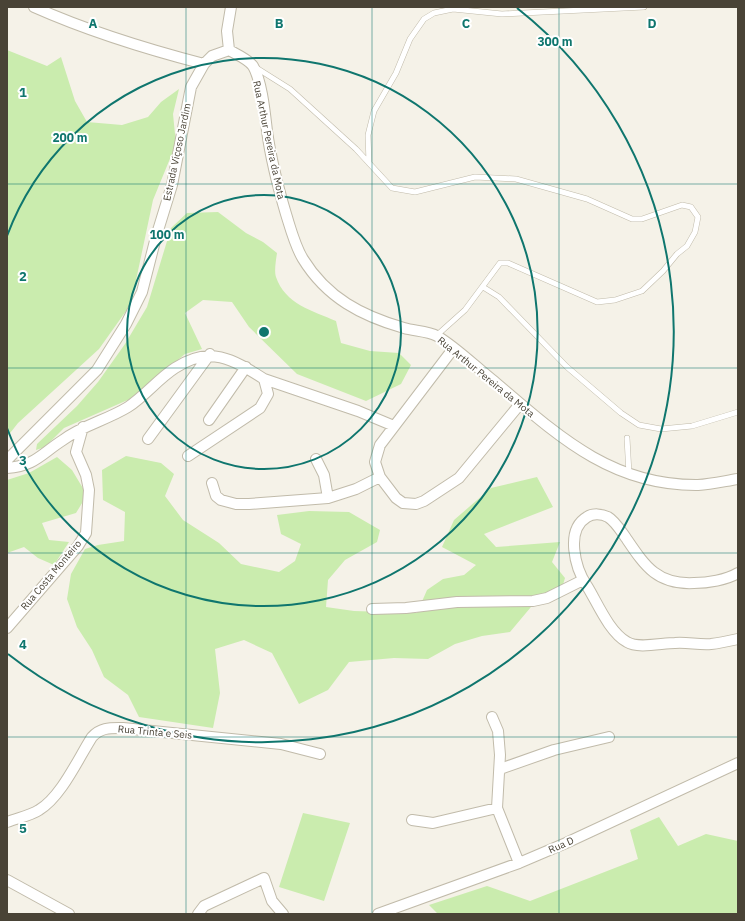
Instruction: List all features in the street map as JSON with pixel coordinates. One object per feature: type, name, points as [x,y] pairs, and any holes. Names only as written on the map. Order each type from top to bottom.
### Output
[{"type":"street","points":[[34,7],[104,34],[160,53],[204,64]]},
{"type":"street","points":[[230,7],[227,31],[228,50],[243,58],[253,66]]},
{"type":"street","name":"Estrada Viçoso Jardim","points":[[7,460],[97,370],[126,324],[142,292],[156,237],[172,185],[192,87],[204,64],[212,56],[228,50]]},
{"type":"street","name":"Rua Arthur Pereira da Mota","points":[[253,66],[263,104],[273,162],[294,240],[302,258],[317,280],[330,293],[356,310],[404,328],[436,336],[573,446],[629,475],[674,484],[699,485],[738,479]]},
{"type":"street","points":[[453,349],[380,445],[376,454],[376,469],[380,477],[388,488],[403,503],[410,504],[424,501],[459,478],[520,404]]},
{"type":"street","points":[[7,468],[32,463],[82,427],[119,412],[130,405],[174,368],[188,361],[210,354],[246,367],[264,379],[358,411],[394,426]]},
{"type":"street","points":[[148,439],[210,354]]},
{"type":"street","points":[[209,420],[246,367]]},
{"type":"street","points":[[188,456],[260,408],[268,394],[264,379]]},
{"type":"street","name":"Rua Costa Monteiro","points":[[7,628],[78,546],[86,533],[89,490],[86,475],[76,452],[82,427]]},
{"type":"street","points":[[316,459],[324,475],[328,498]]},
{"type":"street","points":[[212,483],[216,496],[227,502],[236,504],[265,504],[328,498],[356,489],[380,477]]},
{"type":"street","points":[[738,573],[702,583],[685,584],[664,580],[652,573],[620,530],[609,518],[596,514],[589,515],[583,519],[575,532],[576,559],[583,580],[607,622],[627,643],[648,646],[675,643],[710,644],[738,639]]},
{"type":"street","points":[[372,609],[406,608],[457,602],[534,601],[547,598],[583,580]]},
{"type":"street","points":[[492,717],[498,731],[500,768],[497,808],[519,863]]},
{"type":"street","name":"Rua Trinta e Seis","points":[[7,822],[39,810],[47,804],[58,792],[92,737],[96,732],[104,728],[123,728],[281,744],[320,754]]},
{"type":"street","points":[[500,768],[554,750],[609,737]]},
{"type":"street","name":"Rua D","points":[[378,914],[519,863],[566,843],[738,763]]},
{"type":"street","points":[[412,820],[433,823],[497,808]]},
{"type":"street","points":[[198,914],[204,906],[264,878],[272,901],[283,914]]},
{"type":"street","points":[[7,880],[68,914]]},
{"type":"lane","points":[[369,163],[368,135],[374,111],[396,73],[410,39],[424,19],[434,13],[453,9],[502,14],[644,7]]},
{"type":"lane","points":[[253,66],[290,88],[369,163],[392,188],[415,192],[475,177],[516,179],[587,199],[632,219],[642,219],[682,205],[691,207],[698,217],[695,232],[686,246],[642,291],[615,300],[597,302],[508,263],[500,263],[465,310],[436,336]]},
{"type":"lane","points":[[483,287],[499,297],[567,367],[639,425],[661,429],[692,426],[738,412]]},
{"type":"lane","points":[[627,438],[629,475]]},
{"type":"green space","points":[[7,50],[47,66],[61,57],[75,101],[87,122],[122,125],[148,117],[161,102],[179,89],[173,114],[176,144],[153,200],[131,304],[99,349],[18,423],[7,437]]},
{"type":"green space","points":[[218,212],[246,233],[263,242],[277,253],[275,275],[280,286],[293,300],[309,310],[336,321],[341,343],[370,351],[399,353],[411,365],[401,384],[366,401],[297,374],[249,327],[232,302],[203,300],[185,313],[202,349],[185,354],[130,399],[64,428],[45,447],[36,450],[37,444],[77,406],[98,382],[125,344],[147,307],[171,228],[187,213]]},
{"type":"green space","points":[[126,456],[161,463],[174,474],[165,496],[183,520],[219,543],[241,564],[279,572],[295,561],[301,544],[281,534],[277,515],[309,511],[349,512],[380,530],[377,542],[345,560],[328,580],[326,607],[354,611],[417,613],[427,590],[443,579],[464,575],[476,565],[442,547],[454,520],[491,488],[537,477],[553,507],[484,534],[496,547],[560,542],[552,562],[565,578],[562,588],[536,601],[510,632],[482,636],[455,644],[428,659],[394,658],[349,662],[328,690],[299,704],[272,653],[244,640],[215,649],[220,693],[213,728],[139,717],[128,695],[104,677],[92,650],[77,627],[67,599],[71,574],[85,549],[98,545],[124,541],[125,512],[103,500],[102,470]]},
{"type":"green space","points":[[57,457],[72,470],[87,495],[76,513],[42,523],[49,540],[69,542],[54,565],[38,558],[24,547],[7,553],[7,480],[29,473]]},
{"type":"green space","points":[[303,813],[350,823],[324,901],[279,887]]},
{"type":"green space","points":[[659,817],[678,846],[706,834],[738,841],[738,914],[438,914],[429,905],[487,886],[530,901],[638,859],[630,830]]}]
